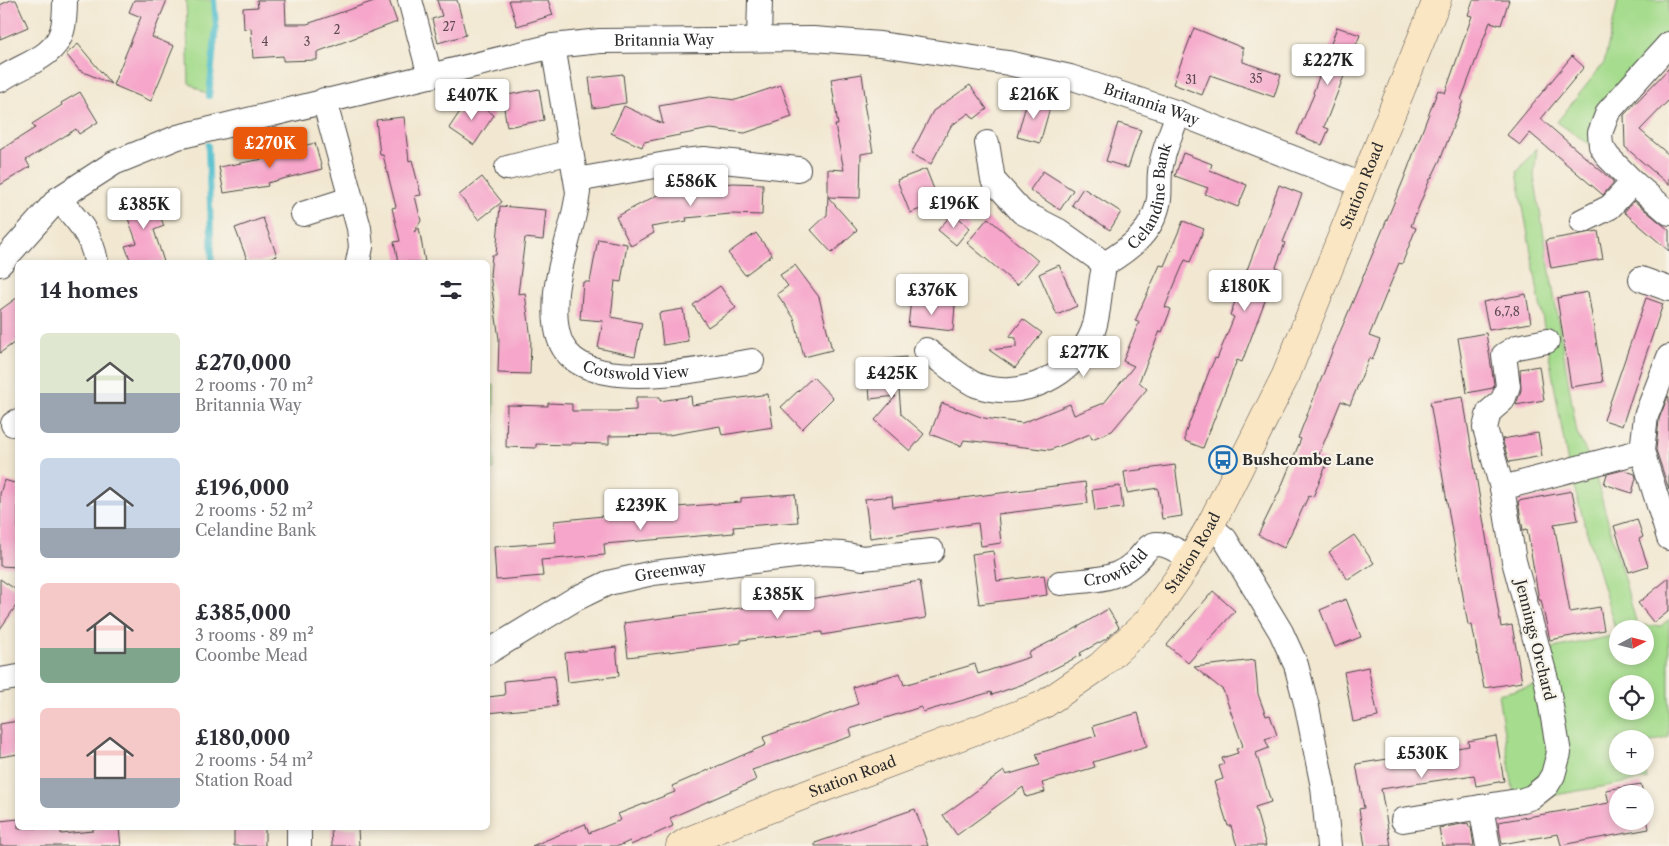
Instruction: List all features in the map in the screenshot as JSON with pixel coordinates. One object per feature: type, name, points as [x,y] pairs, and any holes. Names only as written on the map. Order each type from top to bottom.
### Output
[{"type":"street","points":[[0,80],[10,72],[46,55],[52,50],[63,29],[66,0]]},
{"type":"street","points":[[410,0],[430,76]]},
{"type":"street","points":[[759,39],[760,0]]},
{"type":"street","name":"Station Road","points":[[680,846],[688,841],[802,796],[1043,705],[1100,666],[1148,621],[1191,559],[1210,526],[1286,375],[1437,0]]},
{"type":"street","name":"Britannia Way","points":[[0,264],[58,199],[114,163],[178,137],[324,100],[553,46],[600,42],[813,39],[880,44],[1008,62],[1070,77],[1178,113],[1362,185]]},
{"type":"street","points":[[1669,44],[1608,112],[1600,133],[1601,146],[1608,158],[1669,214]]},
{"type":"street","name":"Cotswold View","points":[[553,46],[578,192],[576,210],[556,293],[558,335],[567,352],[580,363],[591,368],[611,373],[650,375],[671,374],[752,361]]},
{"type":"street","points":[[324,100],[359,228],[361,247],[358,260]]},
{"type":"street","name":"Celandine Bank","points":[[1105,264],[1136,243],[1151,223],[1159,201],[1160,172],[1164,155],[1178,113]]},
{"type":"street","points":[[926,350],[975,384],[1007,390],[1024,388],[1053,377],[1076,358],[1092,333],[1100,304],[1100,278],[1105,264],[1059,230],[1022,212],[993,180],[987,143]]},
{"type":"street","points":[[508,168],[571,152]]},
{"type":"street","points":[[577,180],[704,159],[798,169]]},
{"type":"street","points":[[1582,220],[1610,207],[1633,182]]},
{"type":"street","points":[[58,199],[83,228],[92,245],[96,260]]},
{"type":"street","points":[[303,214],[350,199]]},
{"type":"street","points":[[1641,279],[1669,289]]},
{"type":"street","name":"Jennings Orchard","points":[[1403,820],[1523,800],[1540,792],[1553,775],[1559,753],[1547,683],[1514,561],[1502,488],[1485,428],[1489,412],[1503,400],[1508,386],[1504,355],[1517,347],[1547,341]]},
{"type":"street","points":[[1669,357],[1646,416],[1642,451],[1669,538]]},
{"type":"street","points":[[1502,488],[1642,451]]},
{"type":"street","points":[[1210,526],[1225,539],[1281,632],[1296,665],[1308,707],[1323,787],[1329,846]]},
{"type":"street","name":"Crowfield","points":[[1060,584],[1104,578],[1118,574],[1130,566],[1148,546],[1155,544],[1169,545],[1191,559]]},
{"type":"street","name":"Greenway","points":[[490,651],[575,599],[608,583],[654,572],[821,553],[863,558],[932,550]]},
{"type":"street","points":[[0,680],[15,678]]},
{"type":"street","points":[[1481,807],[1488,846]]},
{"type":"street","points":[[299,830],[299,846]]},
{"type":"green space","points":[[186,0],[214,0],[216,26],[209,96],[189,83]]},
{"type":"green space","points":[[1618,0],[1669,0],[1669,44],[1608,113],[1608,157],[1557,122],[1604,63]]},
{"type":"green space","points":[[1537,148],[1534,176],[1577,433],[1592,464],[1636,620],[1613,620],[1569,470],[1517,172]]},
{"type":"green space","points":[[490,385],[494,385],[494,470],[490,470]]},
{"type":"green space","points":[[1669,619],[1669,737],[1654,741],[1654,730],[1609,730],[1609,775],[1646,775],[1647,779],[1515,802],[1498,694],[1547,683],[1539,651],[1609,637],[1609,665],[1654,665],[1654,626],[1661,626]]},
{"type":"building","points":[[16,0],[28,27],[0,39],[0,5]]},
{"type":"building","points":[[134,0],[167,0],[152,37],[174,46],[151,101],[113,85],[141,17],[129,12]]},
{"type":"building","points":[[257,0],[285,0],[286,24],[307,24],[377,0],[389,0],[397,22],[317,52],[317,60],[283,61],[283,56],[253,58],[251,28],[244,29],[243,8],[258,7]]},
{"type":"building","points":[[437,0],[457,0],[466,35],[438,43],[432,19],[442,16]]},
{"type":"building","points":[[509,0],[548,0],[553,15],[517,26]]},
{"type":"building","points":[[1473,0],[1509,0],[1501,25],[1490,22],[1441,158],[1430,179],[1411,226],[1416,228],[1402,264],[1399,263],[1369,336],[1380,340],[1372,360],[1369,358],[1350,405],[1341,401],[1318,457],[1328,461],[1313,497],[1309,495],[1284,548],[1258,535],[1280,490],[1301,439],[1298,438],[1438,90],[1445,93],[1472,16],[1468,15]]},
{"type":"building","points":[[1337,27],[1360,35],[1324,127],[1329,129],[1322,145],[1297,134],[1314,94]]},
{"type":"building","points":[[1194,28],[1243,48],[1243,62],[1281,75],[1274,97],[1210,75],[1202,95],[1173,84]]},
{"type":"building","points":[[78,44],[111,84],[79,70],[66,54]]},
{"type":"building","points":[[1572,56],[1584,67],[1541,119],[1614,182],[1603,195],[1530,133],[1520,145],[1507,135]]},
{"type":"building","points":[[1669,68],[1669,100],[1640,130],[1669,155],[1669,185],[1625,147],[1624,115]]},
{"type":"building","points":[[623,74],[626,103],[593,108],[589,78]]},
{"type":"building","points":[[862,74],[866,103],[864,104],[873,152],[861,154],[860,198],[828,197],[828,169],[844,170],[835,125],[838,125],[831,79]]},
{"type":"building","points":[[781,85],[792,117],[745,133],[710,129],[644,142],[642,147],[611,133],[624,106],[663,124],[659,106],[710,97],[736,100]]},
{"type":"building","points":[[970,85],[987,109],[974,119],[969,113],[951,126],[931,164],[911,154],[933,111]]},
{"type":"building","points":[[539,89],[544,120],[507,127],[502,96]]},
{"type":"building","points":[[80,92],[98,122],[79,134],[76,129],[26,160],[30,167],[0,185],[0,150],[35,128],[32,124]]},
{"type":"building","points":[[469,98],[494,115],[474,145],[449,128]]},
{"type":"building","points":[[1028,98],[1051,104],[1040,143],[1017,137]]},
{"type":"building","points":[[404,117],[409,161],[412,160],[421,195],[415,196],[421,221],[414,232],[419,228],[425,260],[398,260],[394,242],[400,241],[392,208],[396,207],[383,155],[380,155],[376,120]]},
{"type":"building","points":[[1118,123],[1141,130],[1128,168],[1106,161]]},
{"type":"building","points":[[315,143],[322,169],[267,183],[268,186],[224,193],[219,167],[280,156],[279,152]]},
{"type":"building","points":[[1183,153],[1212,164],[1210,170],[1247,185],[1238,207],[1205,194],[1208,188],[1175,176]]},
{"type":"building","points":[[926,169],[939,202],[910,213],[897,180]]},
{"type":"building","points":[[1043,171],[1073,190],[1060,210],[1030,190]]},
{"type":"building","points":[[482,177],[502,202],[479,220],[459,195]]},
{"type":"building","points":[[733,183],[763,184],[762,215],[731,214],[686,218],[687,221],[651,227],[654,233],[631,246],[616,217],[659,194],[693,187]]},
{"type":"building","points":[[1279,185],[1302,194],[1283,242],[1285,243],[1276,267],[1280,269],[1268,299],[1266,298],[1242,362],[1237,360],[1203,448],[1185,441],[1185,434],[1210,369],[1215,358],[1217,359],[1234,317],[1230,315]]},
{"type":"building","points":[[1083,188],[1121,212],[1110,230],[1072,205]]},
{"type":"building","points":[[152,195],[164,226],[154,230],[163,260],[130,260],[125,246],[137,243],[123,205]]},
{"type":"building","points":[[828,197],[857,230],[832,253],[811,230],[827,215]]},
{"type":"building","points":[[1634,201],[1669,230],[1669,251],[1624,212]]},
{"type":"building","points":[[500,206],[546,210],[543,240],[525,238],[518,294],[525,293],[531,339],[530,374],[498,373],[499,339],[490,275],[492,255],[496,255]]},
{"type":"building","points":[[953,213],[970,228],[956,245],[938,230]]},
{"type":"building","points":[[263,218],[277,256],[265,260],[247,260],[235,228]]},
{"type":"building","points":[[988,218],[1038,261],[1017,285],[967,243]]},
{"type":"building","points":[[1183,221],[1204,229],[1190,262],[1185,260],[1165,307],[1171,309],[1139,382],[1147,389],[1112,431],[1092,439],[1090,434],[1050,450],[964,440],[961,446],[930,434],[942,403],[984,418],[1022,423],[1070,404],[1074,415],[1104,403],[1134,366],[1123,361],[1139,322],[1135,321],[1160,265],[1164,266]]},
{"type":"building","points":[[1598,231],[1603,259],[1551,268],[1546,240]]},
{"type":"building","points":[[756,233],[772,255],[745,275],[728,253]]},
{"type":"building","points":[[598,239],[627,244],[621,282],[615,281],[611,317],[642,323],[635,356],[598,348],[603,321],[580,319],[583,282],[590,282]]},
{"type":"building","points":[[795,265],[819,297],[832,350],[804,357],[794,318],[777,294],[788,286],[780,275]]},
{"type":"building","points":[[1059,265],[1077,306],[1057,315],[1039,274]]},
{"type":"building","points":[[720,286],[736,308],[708,327],[693,305]]},
{"type":"building","points":[[1588,292],[1603,382],[1571,387],[1557,298]]},
{"type":"building","points":[[1526,294],[1531,323],[1489,330],[1483,302]]},
{"type":"building","points":[[1646,298],[1663,304],[1622,426],[1604,420]]},
{"type":"building","points":[[15,299],[15,342],[0,353],[0,310]]},
{"type":"building","points":[[911,300],[955,305],[953,331],[908,326]]},
{"type":"building","points":[[683,309],[688,341],[663,345],[659,313]]},
{"type":"building","points":[[1023,319],[1042,333],[1015,368],[989,350],[1016,347],[1016,338],[1009,337]]},
{"type":"building","points":[[1486,333],[1493,388],[1467,393],[1458,338]]},
{"type":"building","points":[[906,357],[907,376],[898,377],[901,414],[924,434],[910,451],[875,420],[896,396],[870,399],[867,361]]},
{"type":"building","points":[[1539,366],[1544,400],[1516,405],[1521,390],[1520,369]]},
{"type":"building","points":[[813,377],[833,398],[802,429],[781,407]]},
{"type":"building","points":[[768,394],[773,427],[722,435],[720,426],[669,435],[609,436],[609,444],[536,444],[536,448],[506,447],[507,405],[548,406],[548,403],[572,404],[572,411],[616,411],[636,410],[636,397],[660,397],[660,401],[691,396],[692,405]]},
{"type":"building","points":[[1668,396],[1669,490],[1656,450],[1659,419]]},
{"type":"building","points":[[1463,397],[1501,627],[1512,625],[1522,682],[1484,688],[1472,625],[1468,625],[1430,402]]},
{"type":"building","points":[[1538,433],[1542,456],[1509,462],[1502,439]]},
{"type":"building","points":[[1175,465],[1182,516],[1162,519],[1158,488],[1127,493],[1124,472]]},
{"type":"building","points":[[1623,470],[1635,474],[1636,478],[1632,493],[1604,484],[1607,474]]},
{"type":"building","points":[[4,480],[15,483],[15,567],[0,566],[0,494]]},
{"type":"building","points":[[1085,482],[1088,503],[998,514],[1001,543],[981,546],[978,523],[870,538],[865,499],[892,496],[893,507]]},
{"type":"building","points":[[1120,486],[1123,508],[1095,511],[1092,490]]},
{"type":"building","points":[[1572,491],[1578,520],[1554,524],[1570,612],[1600,607],[1604,630],[1550,640],[1541,600],[1539,600],[1527,529],[1523,530],[1518,501]]},
{"type":"building","points":[[795,494],[798,522],[733,527],[734,533],[604,544],[605,555],[541,560],[543,576],[496,580],[494,547],[556,542],[554,521],[613,515],[613,512],[741,502],[741,498]]},
{"type":"building","points":[[1637,519],[1643,537],[1639,539],[1648,566],[1629,572],[1614,526]]},
{"type":"building","points":[[1354,535],[1374,563],[1348,580],[1329,552]]},
{"type":"building","points":[[993,551],[997,581],[1044,575],[1047,595],[979,604],[972,554]]},
{"type":"building","points":[[1669,578],[1669,611],[1654,623],[1654,620],[1652,620],[1638,603]]},
{"type":"building","points":[[0,579],[15,589],[15,607],[0,629]]},
{"type":"building","points":[[920,581],[926,618],[822,635],[822,632],[741,640],[741,643],[628,657],[624,623],[803,600]]},
{"type":"building","points":[[1213,591],[1235,611],[1188,663],[1167,645]]},
{"type":"building","points":[[1346,599],[1361,637],[1335,647],[1320,610]]},
{"type":"building","points":[[1108,609],[1119,627],[1106,639],[1080,653],[1081,655],[1026,683],[992,695],[991,692],[923,712],[921,707],[850,729],[852,736],[752,770],[756,780],[670,818],[673,826],[631,845],[630,841],[619,846],[532,846],[585,824],[589,833],[621,820],[618,814],[675,792],[672,786],[766,745],[763,737],[858,704],[853,687],[900,673],[904,685],[975,664],[978,674],[1030,657],[1028,653],[1073,630]]},
{"type":"building","points":[[616,647],[619,676],[568,682],[565,653]]},
{"type":"building","points":[[1255,660],[1258,694],[1266,716],[1270,715],[1277,735],[1265,739],[1269,748],[1256,753],[1271,802],[1255,807],[1266,846],[1237,846],[1231,826],[1228,826],[1214,782],[1223,779],[1219,766],[1224,764],[1222,758],[1238,753],[1236,749],[1243,746],[1223,690],[1194,667]]},
{"type":"building","points":[[1368,667],[1378,717],[1353,722],[1344,672]]},
{"type":"building","points":[[554,676],[557,706],[490,713],[490,697],[505,695],[504,681]]},
{"type":"building","points":[[1138,713],[1147,746],[1093,762],[1095,767],[1042,783],[1045,792],[1026,797],[1023,787],[957,835],[943,815],[1004,771],[1006,775],[1040,765],[1036,754],[1096,736],[1093,726]]},
{"type":"building","points":[[15,722],[15,754],[0,757],[0,724]]},
{"type":"building","points":[[1496,736],[1504,781],[1476,786],[1474,775],[1381,789],[1391,846],[1365,846],[1359,809],[1364,808],[1356,764],[1469,746],[1468,741]]},
{"type":"building","points":[[1609,789],[1609,803],[1606,790]]},
{"type":"building","points":[[1609,803],[1609,830],[1644,830],[1561,845],[1558,834],[1502,844],[1498,822]]},
{"type":"building","points":[[915,809],[928,846],[815,846],[815,843]]},
{"type":"building","points":[[15,819],[15,830],[61,830],[61,834],[93,830],[119,830],[121,846],[0,846],[0,821]]},
{"type":"building","points":[[1468,823],[1469,827],[1471,827],[1474,846],[1442,846],[1439,828]]},
{"type":"building","points":[[234,830],[265,830],[265,846],[234,846]]},
{"type":"building","points":[[331,830],[358,830],[359,846],[332,846]]},
{"type":"waterway","points":[[209,96],[216,26],[214,0]]},
{"type":"waterway","points":[[208,145],[212,260]]},
{"type":"place","name":"Bushcombe Lane","points":[[1223,460]]}]
